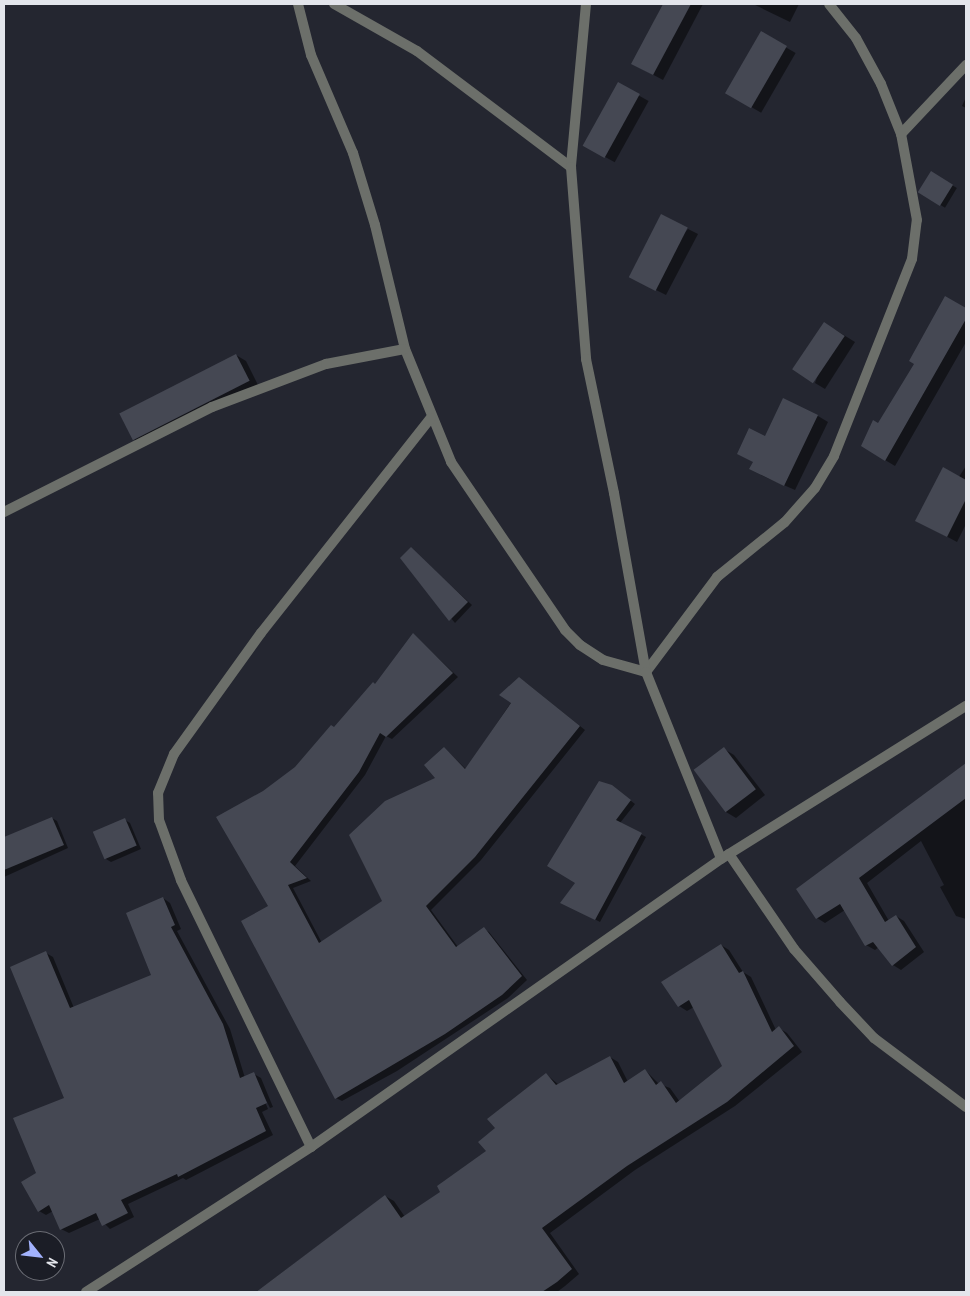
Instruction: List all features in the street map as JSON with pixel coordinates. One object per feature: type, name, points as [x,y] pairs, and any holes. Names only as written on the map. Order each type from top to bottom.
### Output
[{"type":"street","points":[[298,4],[311,55],[353,153],[375,225],[406,349],[431,418],[451,462],[565,630],[580,645],[603,660],[646,672]]},
{"type":"street","points":[[334,4],[417,50],[571,167]]},
{"type":"street","points":[[586,4],[571,167],[586,359],[614,493],[646,672],[725,857],[794,949],[874,1038],[966,1107]]},
{"type":"street","points":[[646,672],[717,577],[785,522],[815,488],[834,456],[912,259],[917,220],[901,134],[881,84],[856,38],[829,4]]},
{"type":"street","points":[[901,134],[966,65]]},
{"type":"street","points":[[4,512],[212,407],[326,364],[406,349]]},
{"type":"street","points":[[311,1147],[181,880],[159,820],[158,793],[174,754],[261,633],[431,418]]},
{"type":"street","points":[[86,1292],[311,1147],[725,857],[966,706]]},
{"type":"building","points":[[663,4],[691,4],[653,75],[631,64]]},
{"type":"building","points":[[761,31],[787,46],[751,108],[725,93]]},
{"type":"building","points":[[618,82],[640,94],[604,158],[583,146]]},
{"type":"building","points":[[931,171],[953,185],[940,206],[918,192]]},
{"type":"building","points":[[661,214],[688,228],[655,291],[629,277]]},
{"type":"building","points":[[945,296],[966,308],[966,319],[885,461],[861,446],[873,420],[878,423],[914,364],[909,361]]},
{"type":"building","points":[[824,322],[845,336],[813,383],[792,369]]},
{"type":"building","points":[[236,354],[250,381],[133,440],[119,413]]},
{"type":"building","points":[[783,398],[818,415],[784,486],[749,469],[753,462],[737,454],[749,428],[765,436]]},
{"type":"building","points":[[943,467],[966,480],[966,499],[947,537],[915,521]]},
{"type":"building","points":[[411,547],[468,602],[449,621],[400,558]]},
{"type":"building","points":[[413,633],[453,673],[386,737],[380,733],[359,772],[290,862],[307,878],[288,885],[319,943],[382,901],[349,835],[385,801],[435,778],[424,765],[444,747],[465,769],[511,703],[499,695],[519,677],[580,726],[475,857],[426,906],[456,947],[484,927],[522,976],[502,995],[445,1034],[335,1099],[241,921],[268,906],[216,817],[263,791],[295,767],[331,725],[334,727],[373,682],[375,684]]},
{"type":"building","points":[[724,747],[756,789],[726,812],[694,770]]},
{"type":"building","points":[[966,763],[966,798],[859,878],[885,922],[896,915],[916,947],[892,966],[873,942],[865,946],[840,904],[816,919],[796,889]]},
{"type":"building","points":[[599,781],[612,785],[631,800],[616,820],[642,833],[595,920],[560,903],[575,883],[547,866]]},
{"type":"building","points":[[52,817],[64,845],[4,870],[4,837]]},
{"type":"building","points":[[125,818],[137,846],[105,859],[93,832]]},
{"type":"building","points":[[163,897],[175,925],[171,927],[223,1024],[240,1078],[254,1072],[267,1103],[256,1108],[266,1131],[178,1177],[177,1174],[121,1200],[128,1213],[102,1226],[96,1213],[60,1230],[49,1205],[38,1212],[21,1182],[36,1173],[13,1118],[64,1098],[10,967],[46,951],[70,1008],[151,975],[126,913]]},
{"type":"building","points":[[721,944],[739,973],[743,971],[772,1032],[779,1026],[794,1046],[727,1102],[627,1166],[542,1228],[572,1269],[557,1282],[542,1292],[256,1292],[385,1195],[401,1218],[440,1192],[437,1186],[486,1151],[478,1142],[495,1128],[487,1119],[546,1073],[556,1085],[610,1056],[624,1083],[645,1069],[656,1085],[661,1081],[676,1103],[722,1066],[689,1000],[678,1007],[661,982]]}]
